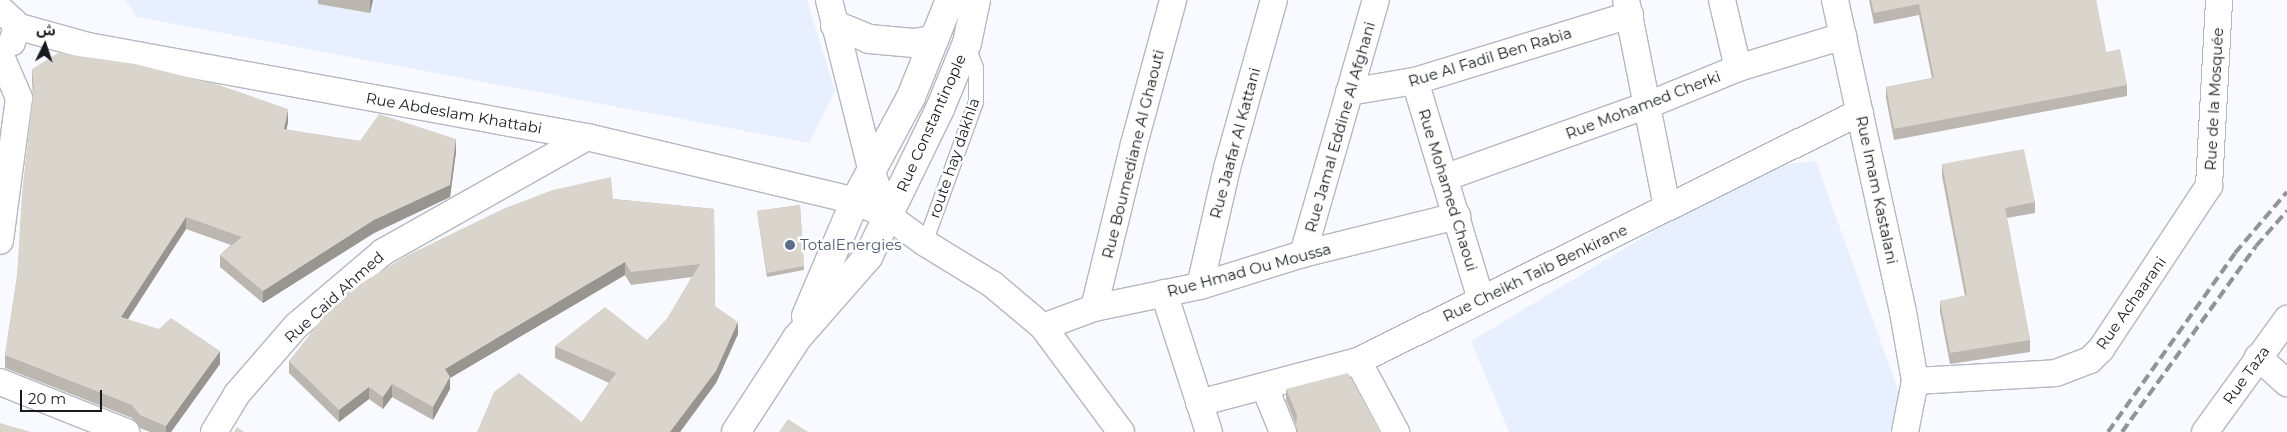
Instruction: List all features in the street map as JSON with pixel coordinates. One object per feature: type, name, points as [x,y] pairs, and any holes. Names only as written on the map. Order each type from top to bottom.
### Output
[{"type":"street","name":"Rue Constantinople","points":[[797,338],[856,201],[911,97],[950,0]]},
{"type":"street","name":"Rue Constantinople","points":[[797,338],[868,257],[940,109],[967,43],[976,0]]},
{"type":"street","name":"Rue Boumediane Al Ghaouti","points":[[1094,308],[1134,144],[1173,0]]},
{"type":"street","name":"Rue Jaafar Al Kattani","points":[[1200,286],[1227,168],[1274,0]]},
{"type":"street","name":"Rue Jamal Eddine Al Afghani","points":[[1304,254],[1376,0]]},
{"type":"street","points":[[1722,0],[1738,68]]},
{"type":"street","name":"Rue Imam Kastalani","points":[[1835,0],[1915,381]]},
{"type":"street","name":"Rue de la Mosquée","points":[[2204,197],[2210,174],[2220,0]]},
{"type":"street","points":[[1628,7],[1668,208]]},
{"type":"street","name":"Rue Al Fadil Ben Rabia","points":[[1349,92],[1415,81],[1628,7]]},
{"type":"street","points":[[0,241],[19,98],[0,52],[14,38],[10,12]]},
{"type":"street","name":"Rue Abdeslam Khattabi","points":[[10,12],[88,46],[587,137],[856,201],[888,216]]},
{"type":"street","points":[[832,12],[869,39],[914,42],[934,40]]},
{"type":"street","points":[[832,12],[872,173],[888,216]]},
{"type":"street","name":"Rue Mohamed Cherki","points":[[1444,178],[1648,105],[1738,68],[1843,36]]},
{"type":"street","name":"Rue Mohamed Chaoui","points":[[1415,81],[1482,300]]},
{"type":"street","name":"Rue Cheikh Taib Benkirane","points":[[1199,402],[1266,388],[1358,361],[1860,112]]},
{"type":"street","name":"Rue Caid Ahmed","points":[[214,432],[238,394],[296,326],[383,252],[587,137]]},
{"type":"street","name":"Rue Achaarani","points":[[1915,381],[2056,374],[2090,360],[2110,337],[2204,197]]},
{"type":"street","name":"route hay dakhla","points":[[888,216],[925,243],[992,284],[1043,327],[1121,432]]},
{"type":"street","name":"Rue Hmad Ou Moussa","points":[[1043,327],[1094,308],[1200,286],[1304,254],[1457,216]]},
{"type":"street","points":[[1164,293],[1208,432]]},
{"type":"street","name":"Rue Taza","points":[[2205,432],[2287,319]]},
{"type":"street","points":[[736,432],[797,338]]},
{"type":"street","points":[[2258,358],[2287,383]]},
{"type":"street","points":[[1358,361],[1396,432]]},
{"type":"street","points":[[1905,432],[1915,381]]},
{"type":"street","points":[[0,382],[126,432]]},
{"type":"street","points":[[1266,388],[1283,432]]},
{"type":"lane","name":"route hay dakhla","points":[[925,243],[976,102],[976,68],[967,43]]},
{"type":"shaded area","points":[[125,0],[807,0],[835,91],[809,143],[137,17]]},
{"type":"shaded area","points":[[1816,161],[1903,404],[1889,432],[1509,432],[1471,341],[1760,167]]},
{"type":"building","points":[[1871,0],[2096,0],[2106,52],[2120,49],[2127,85],[1894,129],[1886,87],[1934,78],[1919,4],[1874,13]]},
{"type":"building","points":[[58,53],[135,64],[219,85],[288,109],[284,129],[360,141],[379,114],[456,139],[450,185],[374,220],[263,291],[220,255],[242,237],[186,217],[121,317],[159,329],[171,318],[220,351],[166,426],[140,415],[132,405],[5,355],[17,277],[22,193],[34,87],[32,69]]},
{"type":"building","points":[[2024,149],[2035,202],[2005,208],[2030,340],[1950,353],[1940,301],[1967,295],[1942,164]]},
{"type":"building","points":[[611,177],[613,199],[714,209],[715,306],[738,322],[716,371],[670,432],[477,432],[494,392],[519,373],[582,422],[616,373],[555,346],[605,307],[647,340],[667,319],[700,264],[631,272],[625,262],[445,369],[450,377],[433,407],[392,384],[383,397],[369,387],[339,410],[289,361],[339,297],[406,256],[503,209],[553,190]]},
{"type":"building","points":[[800,205],[804,266],[767,273],[757,211]]},
{"type":"building","points":[[1348,373],[1381,432],[1298,432],[1296,426],[1297,415],[1286,389]]},
{"type":"building","points":[[788,419],[808,432],[779,432]]},
{"type":"building","points":[[0,423],[31,432],[0,432]]},
{"type":"building","points":[[237,427],[244,432],[234,432]]},
{"type":"railway","points":[[2108,432],[2235,253],[2287,192]]},
{"type":"railway","points":[[2122,432],[2256,246],[2287,211]]},
{"type":"place","name":"TotalEnergies","points":[[790,245]]}]
